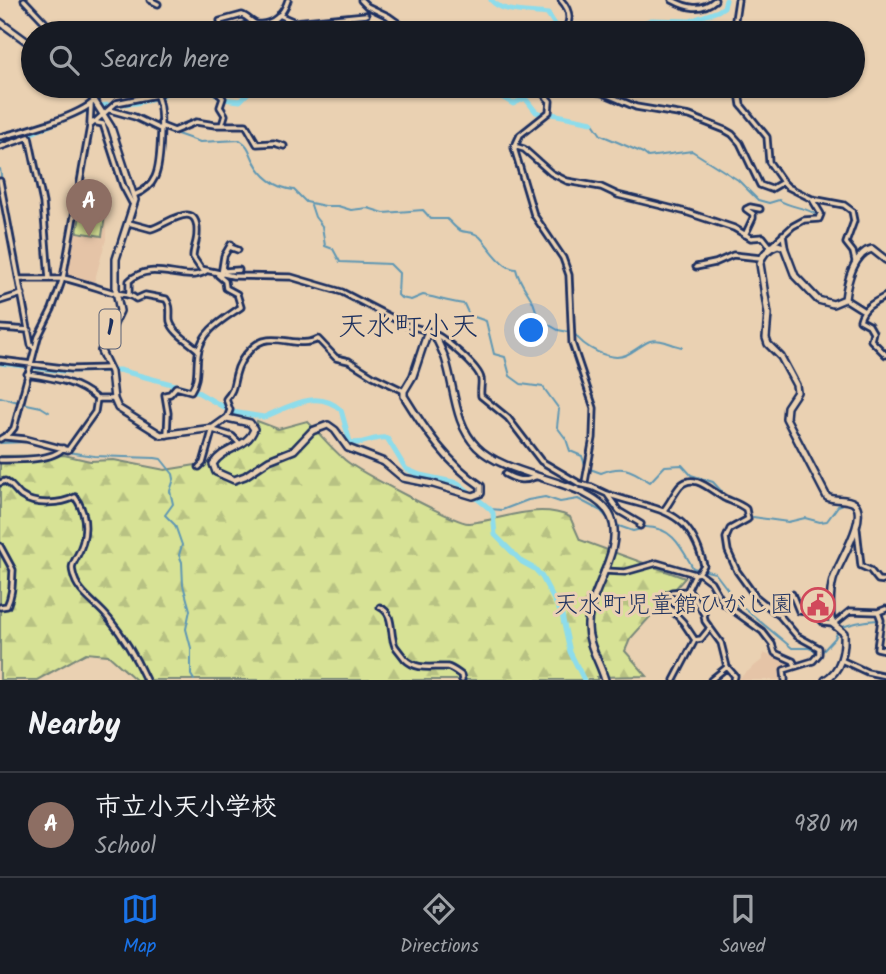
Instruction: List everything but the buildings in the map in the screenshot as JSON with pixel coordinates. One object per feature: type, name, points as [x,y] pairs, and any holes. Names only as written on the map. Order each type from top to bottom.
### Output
[{"type":"main road","points":[[0,22],[21,37]]},
{"type":"main road","name":"1","points":[[91,98],[115,136],[134,195],[129,223],[116,259],[116,293],[120,311],[101,351],[109,368],[114,398]]},
{"type":"main road","points":[[825,680],[835,674],[841,660],[844,633],[833,624],[830,613],[833,580],[856,527],[856,506],[849,501],[827,497],[786,418],[787,407],[797,391],[780,356],[768,344],[766,338],[768,314],[761,258],[769,248],[785,248],[795,276],[818,300],[833,304],[845,299],[855,261],[867,250],[872,249],[886,260]]},
{"type":"main road","points":[[114,398],[118,408],[161,435],[213,429],[229,414],[252,425],[252,436],[214,461],[216,472],[239,480],[269,460],[294,450],[312,431],[328,425],[348,448],[384,462],[402,478],[475,496],[481,493],[481,486],[467,477],[430,438],[404,391],[431,332]]},
{"type":"main road","points":[[431,332],[445,358],[460,418],[472,442],[493,460],[583,492],[605,507],[612,520],[614,531],[611,551],[588,622],[592,644],[605,680]]},
{"type":"street","points":[[24,0],[44,21]]},
{"type":"street","points":[[150,0],[158,4]]},
{"type":"street","points":[[273,21],[288,0]]},
{"type":"street","points":[[361,0],[394,21]]},
{"type":"street","points":[[561,0],[568,9],[569,21]]},
{"type":"street","points":[[672,0],[686,7],[701,8],[715,0]]},
{"type":"street","points":[[735,21],[738,0]]},
{"type":"street","points":[[279,15],[293,21]]},
{"type":"street","points":[[309,21],[366,15]]},
{"type":"street","points":[[223,21],[246,16],[252,21]]},
{"type":"street","points":[[111,108],[153,98]]},
{"type":"street","points":[[134,195],[142,193],[155,177],[162,109],[157,98]]},
{"type":"street","points":[[222,125],[225,115],[220,107],[223,98]]},
{"type":"street","points":[[547,98],[550,101],[549,111],[520,135],[514,146],[534,215],[564,258],[567,267],[571,337],[594,408],[589,464],[583,492]]},
{"type":"street","points":[[615,98],[636,107],[690,116],[725,130],[740,143],[760,185],[771,189],[783,182]]},
{"type":"street","points":[[740,98],[741,105],[767,137],[769,162],[783,182],[812,200],[841,204],[852,212],[854,221],[846,243],[853,252],[855,261]]},
{"type":"street","points":[[3,438],[14,428],[34,348],[63,279],[95,107]]},
{"type":"street","points":[[92,124],[95,107]]},
{"type":"street","points":[[0,137],[95,107],[111,108],[174,131],[196,122],[246,125],[257,144],[274,143],[284,146]]},
{"type":"street","points":[[92,124],[103,124],[123,186],[133,205]]},
{"type":"street","points":[[0,147],[29,137],[43,203],[49,279]]},
{"type":"street","points":[[514,146],[524,149],[539,164],[561,178],[686,212],[734,228],[751,238],[763,237],[769,248],[789,228],[804,220],[819,219],[821,214],[812,200]]},
{"type":"street","points":[[0,181],[34,348]]},
{"type":"street","points":[[745,234],[753,218],[746,209],[760,209]]},
{"type":"street","points":[[129,223],[151,229],[183,214],[194,220],[198,232],[193,257],[197,266],[206,271],[219,274],[285,276],[342,292],[406,326],[431,332],[447,341],[481,377],[481,396],[508,418],[541,461],[580,484],[607,495],[664,510],[691,531],[704,562],[700,572],[689,590],[685,593],[668,593],[663,600],[695,640]]},
{"type":"street","points":[[783,234],[785,248]]},
{"type":"street","points":[[219,274],[230,245],[238,250]]},
{"type":"street","points":[[853,252],[861,255]]},
{"type":"street","points":[[696,267],[733,255],[761,258]]},
{"type":"street","points":[[221,267],[225,271],[239,270]]},
{"type":"street","points":[[129,294],[129,281],[139,274],[155,271],[202,274],[206,271]]},
{"type":"street","points":[[166,435],[168,412],[164,395],[170,394],[176,387],[192,389],[198,373],[199,350],[206,333],[241,307],[237,294],[226,288],[225,281],[219,274]]},
{"type":"street","points":[[19,279],[63,279],[129,294],[136,299],[145,295],[166,299],[170,305],[173,328],[199,350]]},
{"type":"street","points":[[0,301],[22,294]]},
{"type":"street","points":[[886,296],[864,311],[860,320],[869,325],[873,332],[871,340],[886,355]]},
{"type":"street","points":[[845,299],[864,311]]},
{"type":"street","points":[[0,328],[29,330]]},
{"type":"street","points":[[229,414],[226,399],[234,387],[235,375],[243,359],[256,343],[282,338],[307,344],[318,339],[336,358],[349,361],[404,391]]},
{"type":"street","points":[[0,360],[73,383],[86,389],[97,399],[114,398]]},
{"type":"street","points":[[28,368],[109,368]]},
{"type":"street","points":[[3,438],[68,450],[95,412],[97,399]]},
{"type":"street","points":[[199,467],[213,429],[232,436],[240,444]]},
{"type":"street","points":[[0,460],[28,460],[63,449]]},
{"type":"street","points":[[505,474],[526,481],[536,476]]},
{"type":"street","points":[[0,482],[5,481],[12,485],[19,494],[33,502],[63,501],[75,497],[82,505],[85,540],[72,565],[73,575],[79,590],[101,610],[126,640],[146,680]]},
{"type":"street","points":[[664,510],[679,487],[688,482],[708,486],[720,496],[746,509],[748,519],[730,529],[726,538],[726,545],[737,571],[755,596],[780,615],[797,636],[819,648],[817,658],[784,670],[785,680]]},
{"type":"street","points":[[607,495],[619,511],[641,524],[640,526]]},
{"type":"street","points":[[856,527],[861,566],[870,570],[878,580],[886,581]]},
{"type":"street","points":[[0,545],[13,569],[11,579],[14,589],[10,603],[0,607]]},
{"type":"street","points":[[604,571],[625,572],[657,563],[700,572],[711,582],[723,603],[762,631],[775,653],[793,661],[794,665]]},
{"type":"street","points":[[689,590],[723,648],[727,667],[735,676],[734,680]]},
{"type":"street","points":[[792,594],[799,611],[815,613],[824,623],[833,624],[850,611],[878,612],[886,609]]},
{"type":"street","points":[[380,607],[386,610],[392,624],[395,646],[407,661],[412,665],[432,668],[447,667],[461,675],[462,680]]},
{"type":"street","points":[[878,612],[881,620],[877,649],[886,650]]},
{"type":"street","points":[[695,640],[701,639],[710,628]]},
{"type":"street","points":[[674,680],[695,640]]},
{"type":"street","points":[[841,660],[867,672],[886,676]]},
{"type":"street","points":[[711,680],[727,667]]},
{"type":"shaded area","points":[[81,190],[95,193],[106,216],[106,239],[92,284],[64,278]]},
{"type":"shaded area","points":[[763,653],[792,663],[780,669],[780,680],[737,680],[762,660]]},
{"type":"green space","points":[[84,195],[97,198],[105,216],[102,236],[77,232]]},
{"type":"green space","points":[[257,421],[278,429],[307,421],[354,466],[407,496],[461,521],[469,523],[520,513],[558,513],[570,517],[580,540],[685,578],[630,639],[625,651],[647,676],[597,677],[597,680],[136,680],[108,655],[86,653],[37,680],[0,680],[0,456],[64,455],[90,461],[114,460],[165,470],[208,463],[232,452],[251,441]]},
{"type":"waterway","points":[[491,0],[510,10],[548,14],[553,21]]},
{"type":"waterway","points":[[690,21],[718,11],[724,7],[726,0]]},
{"type":"waterway","points":[[648,21],[690,21]]},
{"type":"waterway","points":[[0,143],[20,138],[96,106],[136,103],[154,98]]},
{"type":"waterway","points":[[223,99],[240,101],[243,98]]},
{"type":"waterway","points":[[503,98],[513,104],[525,98]]},
{"type":"waterway","points":[[525,98],[536,112],[543,114]]},
{"type":"waterway","points":[[111,108],[135,116]]},
{"type":"waterway","points":[[552,114],[592,122]]},
{"type":"waterway","points":[[592,122],[601,135],[648,157],[692,151],[738,180],[758,200],[769,203],[779,200],[818,216]]},
{"type":"waterway","points":[[163,129],[200,142],[240,140],[265,176],[281,187],[294,190],[306,202],[351,210],[368,208],[384,213],[423,210],[431,219],[447,219],[459,230],[477,235],[501,262],[516,269],[534,304],[537,318],[558,330],[574,333],[597,352],[620,357],[654,340],[682,347]]},
{"type":"waterway","points":[[0,169],[4,195]]},
{"type":"waterway","points":[[311,205],[322,226],[325,246],[333,249],[340,262],[390,264],[399,273],[398,295],[401,298],[411,300],[423,295],[464,304],[469,315],[486,321],[494,354],[505,357],[510,376],[521,384],[543,387],[559,409],[557,427],[566,439],[570,451],[582,456],[585,465]]},
{"type":"waterway","points":[[0,363],[63,371],[119,370],[194,390],[232,412],[264,417],[313,400],[332,404],[341,410],[350,442],[387,438],[406,469],[420,475],[458,483],[490,509],[493,513],[495,535],[522,562],[535,569],[542,577],[562,615],[570,652],[584,680]]},
{"type":"waterway","points":[[0,397],[18,402]]},
{"type":"waterway","points":[[22,403],[41,407],[49,412]]},
{"type":"waterway","points":[[0,443],[28,442],[49,447]]},
{"type":"waterway","points":[[68,452],[161,459],[173,474],[170,491],[173,504],[165,515],[175,525],[182,545],[179,555],[190,610],[186,629],[191,648],[191,675],[194,680]]},
{"type":"waterway","points":[[590,469],[601,473],[616,469],[627,470],[650,482],[665,466],[682,465],[691,475],[713,482],[723,493]]},
{"type":"waterway","points":[[725,496],[737,501]]},
{"type":"waterway","points":[[490,509],[502,510],[545,497],[560,502],[578,499],[601,511],[611,522]]},
{"type":"waterway","points":[[753,517],[788,522],[805,518],[827,521],[838,506],[846,503]]},
{"type":"waterway","points":[[737,506],[744,511]]},
{"type":"waterway","points":[[616,525],[633,531],[641,529]]},
{"type":"waterway","points":[[645,527],[663,530],[669,534],[693,568],[715,573],[736,604],[792,648],[809,648],[816,651]]},
{"type":"waterway","points":[[840,628],[858,622],[878,620]]},
{"type":"waterway","points":[[823,651],[838,631]]},
{"type":"place","name":"市立小天小学校","points":[[89,237]]},
{"type":"place","name":"天水町児童館ひがし園","points":[[818,605]]},
{"type":"district","name":"天水町小天","points":[[408,327]]}]
